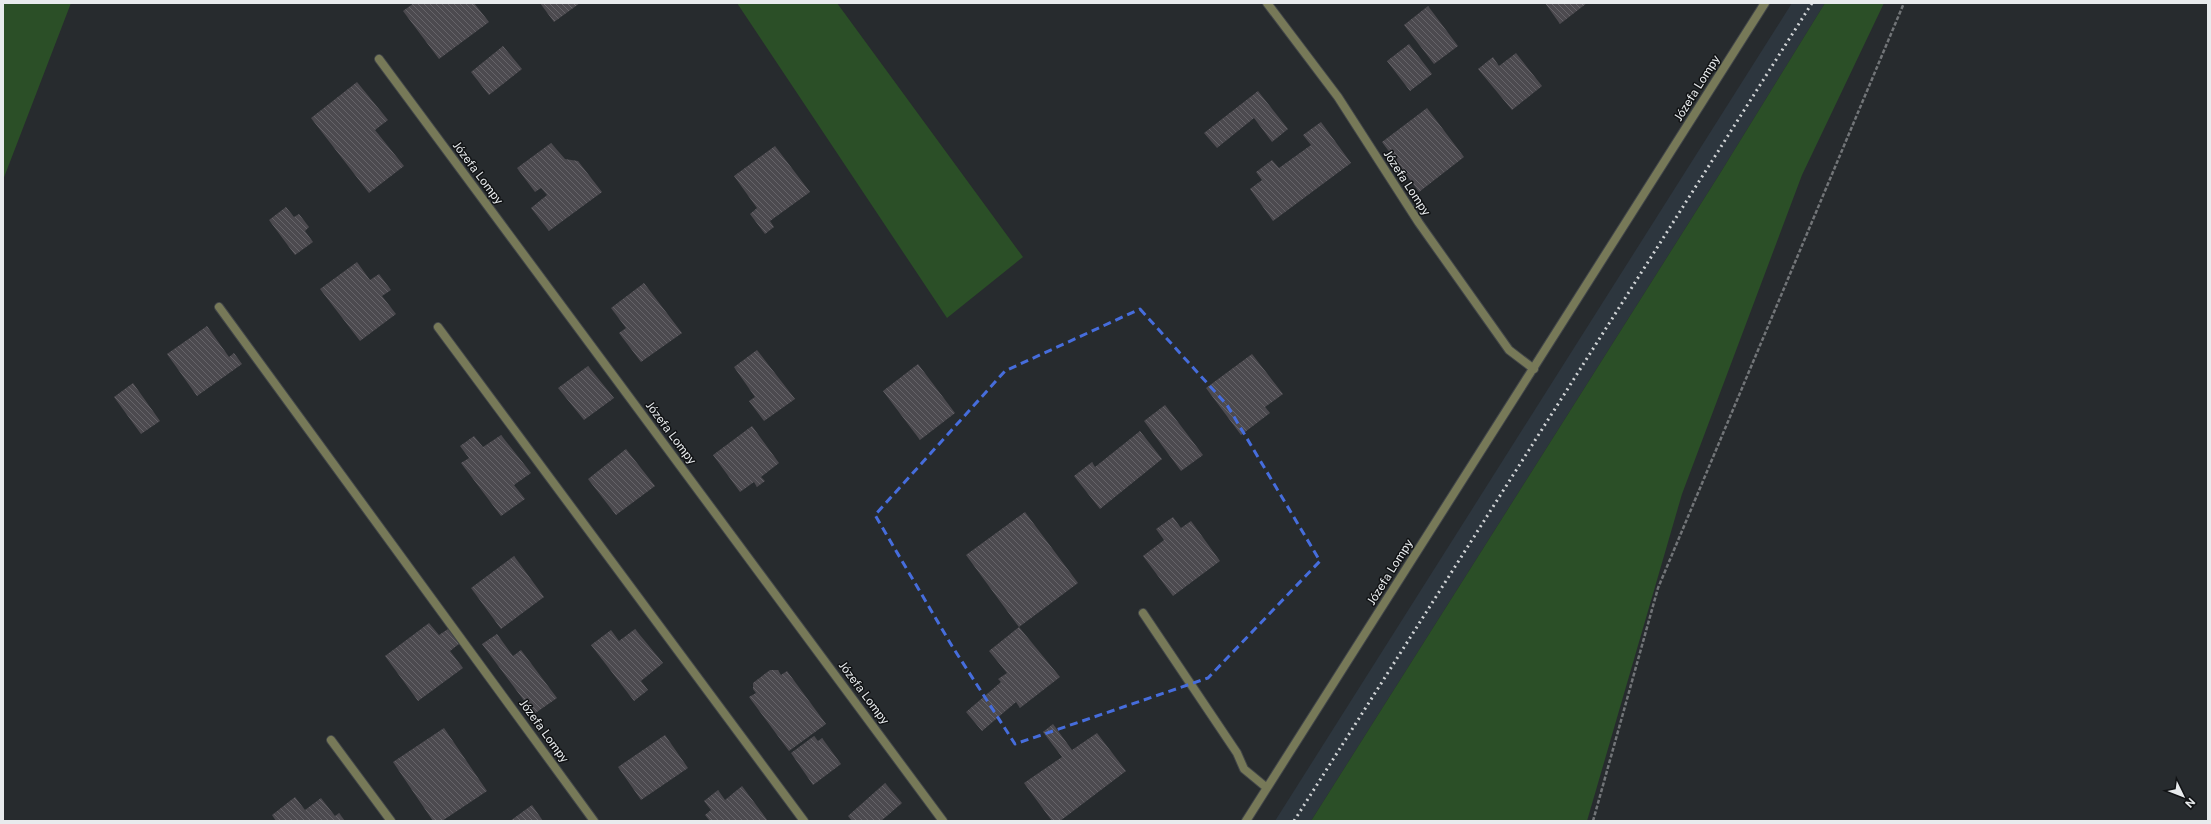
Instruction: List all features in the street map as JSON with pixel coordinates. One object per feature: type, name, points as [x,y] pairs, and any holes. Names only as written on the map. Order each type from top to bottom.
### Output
[{"type":"street","name":"Józefa Lompy","points":[[1267,3],[1338,97],[1419,223],[1509,350],[1534,369]]},
{"type":"street","name":"Józefa Lompy","points":[[1246,821],[1765,3]]},
{"type":"street","name":"Józefa Lompy","points":[[378,59],[944,821]]},
{"type":"street","name":"Józefa Lompy","points":[[219,307],[594,821]]},
{"type":"street","points":[[438,327],[804,821]]},
{"type":"street","points":[[1143,613],[1237,753],[1244,769],[1268,788]]},
{"type":"street","points":[[331,740],[391,821]]},
{"type":"path","points":[[1593,821],[1658,588],[1904,3]]},
{"type":"highlighted area","points":[[1140,309],[1227,405],[1320,561],[1208,678],[1015,744],[952,646],[875,515],[1005,371]]},
{"type":"shaded area","points":[[1792,3],[1825,3],[1719,175],[1311,821],[1275,821]]},
{"type":"green space","points":[[3,3],[71,3],[3,180]]},
{"type":"green space","points":[[737,3],[837,3],[1023,257],[947,318]]},
{"type":"green space","points":[[1825,3],[1884,3],[1802,175],[1682,494],[1587,821],[1311,821],[1719,175]]},
{"type":"building","points":[[414,3],[474,3],[489,22],[439,59],[403,11]]},
{"type":"building","points":[[540,3],[580,3],[554,22]]},
{"type":"building","points":[[1545,3],[1587,3],[1560,24]]},
{"type":"building","points":[[1428,6],[1458,46],[1434,64],[1404,25]]},
{"type":"building","points":[[1409,44],[1432,74],[1410,91],[1387,61]]},
{"type":"building","points":[[503,46],[522,69],[489,95],[471,72]]},
{"type":"building","points":[[1516,53],[1542,86],[1512,110],[1478,69],[1493,57],[1499,66]]},
{"type":"building","points":[[357,82],[388,120],[375,130],[404,166],[369,193],[311,118]]},
{"type":"building","points":[[1258,91],[1288,129],[1272,142],[1254,118],[1217,148],[1204,133]]},
{"type":"building","points":[[1427,108],[1464,157],[1419,192],[1382,142]]},
{"type":"building","points":[[1321,122],[1351,163],[1273,221],[1250,189],[1262,180],[1256,172],[1272,160],[1279,168],[1311,145],[1303,135]]},
{"type":"building","points":[[551,143],[565,159],[578,161],[602,192],[549,231],[531,208],[547,195],[541,188],[535,192],[517,168]]},
{"type":"building","points":[[775,146],[810,192],[770,221],[774,227],[765,234],[750,214],[757,208],[734,176]]},
{"type":"building","points":[[286,207],[294,217],[299,214],[309,227],[305,231],[313,242],[295,255],[269,220]]},
{"type":"building","points":[[357,262],[370,280],[379,274],[391,290],[382,296],[396,314],[360,341],[320,289]]},
{"type":"building","points":[[644,283],[682,333],[641,362],[619,333],[626,328],[611,308]]},
{"type":"building","points":[[207,326],[229,357],[234,353],[242,364],[197,396],[167,354]]},
{"type":"building","points":[[757,350],[795,399],[764,421],[749,401],[755,397],[734,367]]},
{"type":"building","points":[[1252,354],[1283,394],[1265,407],[1270,413],[1241,435],[1206,388]]},
{"type":"building","points":[[918,364],[955,413],[920,440],[883,391]]},
{"type":"building","points":[[588,366],[614,398],[584,420],[558,388]]},
{"type":"building","points":[[133,383],[160,421],[141,434],[114,397]]},
{"type":"building","points":[[1165,405],[1203,455],[1181,471],[1144,421]]},
{"type":"building","points":[[752,426],[779,463],[761,477],[765,481],[757,487],[754,482],[740,492],[713,455]]},
{"type":"building","points":[[1140,431],[1162,459],[1100,509],[1074,476],[1092,462],[1095,467]]},
{"type":"building","points":[[501,435],[531,473],[514,485],[525,499],[501,516],[461,463],[469,458],[460,446],[474,436],[483,447]]},
{"type":"building","points":[[626,449],[655,486],[616,515],[588,479]]},
{"type":"building","points":[[1025,512],[1078,583],[1019,627],[966,555]]},
{"type":"building","points":[[1173,517],[1181,528],[1191,521],[1220,561],[1173,596],[1143,556],[1164,540],[1156,529]]},
{"type":"building","points":[[514,556],[544,597],[501,629],[471,588]]},
{"type":"building","points":[[429,623],[439,635],[448,629],[459,644],[450,651],[463,668],[418,701],[385,656]]},
{"type":"building","points":[[1019,627],[1060,677],[1020,708],[1016,702],[982,731],[966,712],[1001,682],[998,679],[1007,673],[989,651]]},
{"type":"building","points":[[635,629],[663,663],[641,681],[648,690],[634,701],[591,645],[611,630],[619,641]]},
{"type":"building","points":[[497,634],[513,656],[521,650],[557,698],[534,714],[482,644]]},
{"type":"building","points":[[770,670],[778,670],[781,675],[787,671],[826,724],[789,751],[749,697],[756,693],[753,689],[753,683]]},
{"type":"building","points":[[1053,724],[1072,750],[1097,733],[1126,771],[1060,821],[1052,821],[1024,783],[1062,757],[1043,732]]},
{"type":"building","points":[[444,728],[487,791],[442,821],[433,821],[393,762]]},
{"type":"building","points":[[665,735],[688,768],[641,800],[618,767]]},
{"type":"building","points":[[814,736],[818,741],[822,738],[841,764],[813,785],[791,753]]},
{"type":"building","points":[[885,783],[902,803],[881,821],[852,821],[848,816]]},
{"type":"building","points":[[742,786],[768,821],[710,821],[705,815],[711,810],[704,801],[718,790],[725,800]]},
{"type":"building","points":[[295,797],[305,810],[321,798],[335,816],[339,813],[345,821],[276,821],[272,815]]},
{"type":"building","points":[[532,805],[543,821],[510,821]]},
{"type":"railway","points":[[1294,821],[1812,3]]}]
